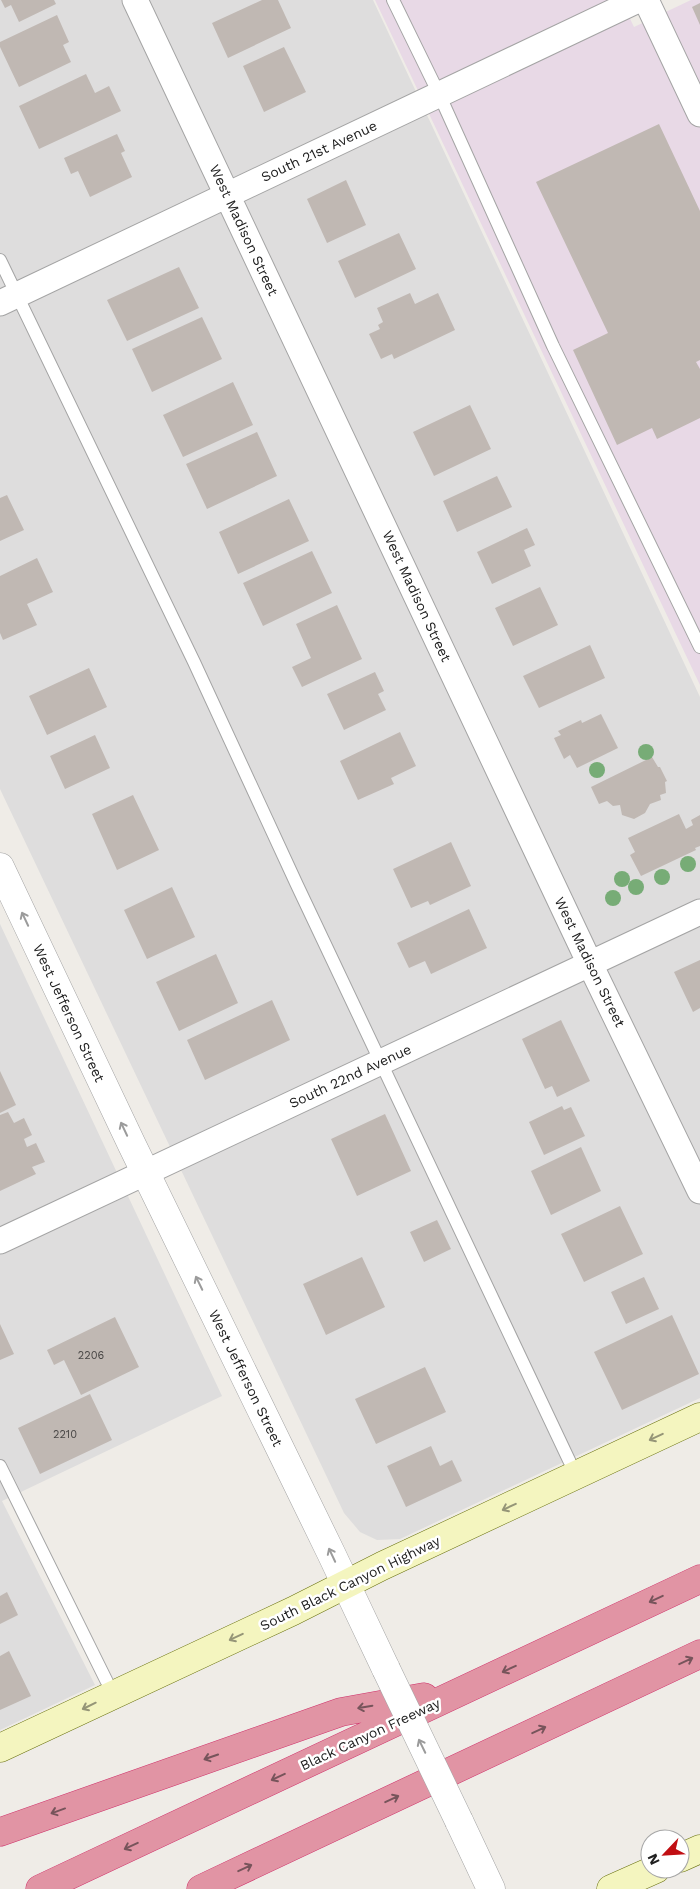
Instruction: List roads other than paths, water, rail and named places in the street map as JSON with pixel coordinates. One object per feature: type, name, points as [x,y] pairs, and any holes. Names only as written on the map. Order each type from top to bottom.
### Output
[{"type":"highway","name":"Black Canyon Freeway","points":[[40,1889],[700,1578]]},
{"type":"highway","points":[[201,1889],[700,1654]]},
{"type":"highway","points":[[0,1832],[341,1712],[465,1689]]},
{"type":"main road","name":"South Black Canyon Highway","points":[[0,1748],[293,1611],[700,1416]]},
{"type":"main road","points":[[611,1889],[640,1876]]},
{"type":"street","name":"West Madison Street","points":[[135,0],[590,964],[700,1191]]},
{"type":"street","name":"South 21st Avenue","points":[[8,299],[638,0]]},
{"type":"street","points":[[646,0],[700,114]]},
{"type":"street","name":"West Jefferson Street","points":[[0,867],[145,1173],[346,1584],[491,1889]]},
{"type":"street","name":"South 22nd Avenue","points":[[0,1241],[700,912]]},
{"type":"lane","points":[[394,0],[439,94],[553,346],[700,648]]},
{"type":"lane","points":[[0,260],[8,299],[194,662],[576,1475]]},
{"type":"lane","points":[[0,1466],[114,1694]]}]
